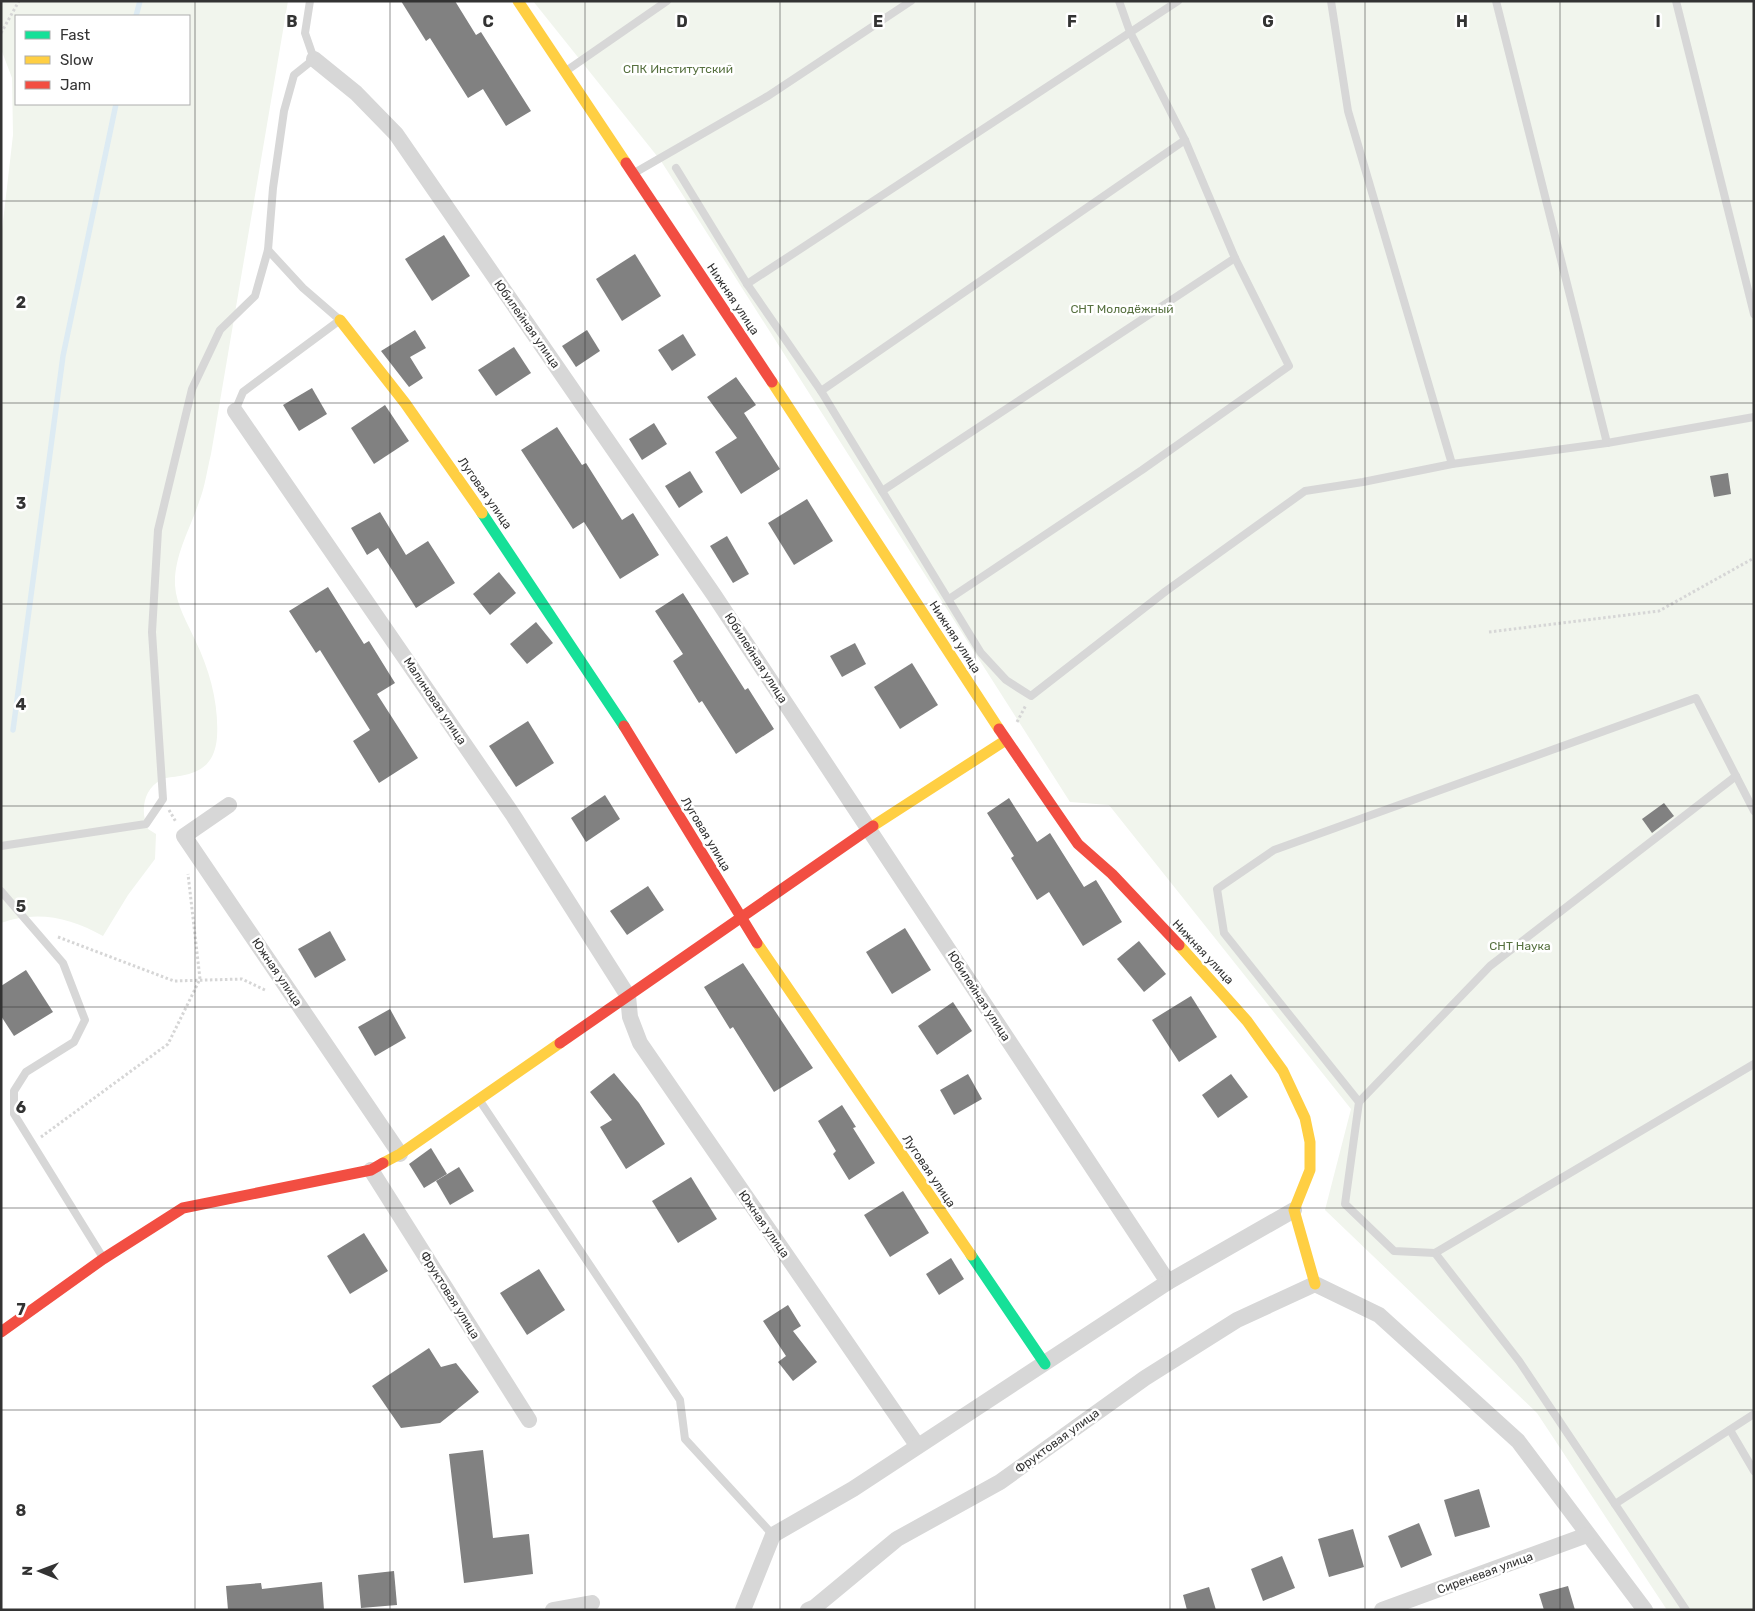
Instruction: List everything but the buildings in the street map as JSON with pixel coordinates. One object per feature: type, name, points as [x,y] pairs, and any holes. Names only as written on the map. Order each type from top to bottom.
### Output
[{"type":"street","name":"Нижняя улица","points":[[518,1],[779,392],[1006,740],[1078,844],[1112,874],[1216,985],[1247,1021],[1283,1071],[1305,1118],[1310,1142],[1310,1170],[1294,1210]]},
{"type":"street","name":"Юбилейная улица","points":[[314,59],[356,93],[396,134],[714,595],[1168,1282]]},
{"type":"street","name":"Луговая улица","points":[[340,320],[405,403],[513,557],[624,726],[739,917],[1045,1364]]},
{"type":"street","name":"Малиновая улица","points":[[236,411],[512,815],[628,996]]},
{"type":"street","points":[[1,1332],[103,1258],[184,1208],[370,1170],[400,1154],[868,828],[1006,740]]},
{"type":"street","points":[[184,836],[229,805]]},
{"type":"street","name":"Южная улица","points":[[184,836],[400,1154]]},
{"type":"street","name":"Южная улица","points":[[628,996],[630,1017],[640,1043],[917,1445]]},
{"type":"street","name":"Фруктовая улица","points":[[370,1170],[529,1420]]},
{"type":"street","points":[[743,1610],[773,1534],[853,1489],[917,1445],[1045,1364],[1168,1282],[1294,1210],[1315,1284],[1379,1315],[1518,1441],[1644,1610]]},
{"type":"street","name":"Фруктовая улица","points":[[808,1610],[815,1607],[897,1539],[1000,1482],[1145,1378],[1237,1320],[1315,1284]]},
{"type":"street","name":"Сиреневая улица","points":[[1382,1610],[1587,1535]]},
{"type":"street","points":[[552,1610],[592,1603]]},
{"type":"lane","points":[[1,846],[146,824],[163,799],[152,632],[158,530],[192,389],[220,330],[255,296],[268,250],[273,188],[284,111],[294,75],[314,59],[306,33],[310,1]]},
{"type":"lane","points":[[566,71],[667,1]]},
{"type":"lane","points":[[632,174],[768,96],[911,1]]},
{"type":"lane","points":[[949,599],[1134,475],[1289,366],[1235,258],[1185,140],[1130,32],[1119,1]]},
{"type":"lane","points":[[747,284],[1178,1]]},
{"type":"lane","points":[[1332,1],[1348,111],[1452,464]]},
{"type":"lane","points":[[1496,1],[1607,443]]},
{"type":"lane","points":[[1676,1],[1754,314]]},
{"type":"lane","points":[[821,390],[1185,140]]},
{"type":"lane","points":[[676,168],[747,284],[821,390],[981,653],[1006,680],[1031,696],[1166,591],[1305,491],[1363,482],[1452,464],[1607,443],[1754,416]]},
{"type":"lane","points":[[236,411],[243,392],[340,320],[303,288],[268,250]]},
{"type":"lane","points":[[882,491],[1235,258]]},
{"type":"lane","points":[[1359,1102],[1224,933],[1217,889],[1274,850],[1696,698],[1754,811]]},
{"type":"lane","points":[[1736,776],[1490,966],[1359,1102],[1345,1204],[1394,1251],[1435,1253],[1754,1064]]},
{"type":"lane","points":[[1,891],[63,963],[85,1020],[74,1042],[26,1072],[14,1091],[14,1114],[103,1258]]},
{"type":"lane","points":[[478,1100],[680,1400],[685,1439],[773,1534]]},
{"type":"lane","points":[[1435,1253],[1519,1361],[1686,1610]]},
{"type":"lane","points":[[1615,1504],[1754,1414]]},
{"type":"lane","points":[[1730,1430],[1754,1471]]},
{"type":"path","points":[[1,33],[18,1]]},
{"type":"path","points":[[1489,632],[1659,611],[1754,558]]},
{"type":"path","points":[[163,799],[184,836]]},
{"type":"path","points":[[32,1144],[168,1044],[200,979],[188,873]]},
{"type":"path","points":[[33,928],[174,982],[200,979],[242,979],[267,991],[274,997]]},
{"type":"green space","points":[[1,1],[288,1],[211,454],[203,490],[183,543],[175,574],[178,600],[201,653],[212,688],[217,713],[216,746],[214,753],[206,764],[195,772],[163,779],[150,789],[145,802],[144,815],[148,829],[156,834],[155,859],[128,895],[103,936],[78,925],[54,918],[28,917],[1,923],[1,239],[13,135],[12,78],[1,49]]},
{"type":"green space","points":[[533,1],[1754,1],[1754,1610],[1667,1610],[1537,1413],[1325,1210],[1351,1109],[1109,805],[1070,802],[661,161]]},
{"type":"waterway","points":[[136,15],[140,1]]},
{"type":"waterway","points":[[13,730],[63,356],[116,105]]},
{"type":"traffic: fast","points":[[482,513],[624,726]]},
{"type":"traffic: fast","points":[[971,1255],[1045,1364]]},
{"type":"traffic: slow","points":[[518,1],[626,163]]},
{"type":"traffic: slow","points":[[340,320],[405,403],[482,513]]},
{"type":"traffic: slow","points":[[772,382],[999,729]]},
{"type":"traffic: slow","points":[[873,826],[1006,740]]},
{"type":"traffic: slow","points":[[757,943],[971,1255]]},
{"type":"traffic: slow","points":[[1179,945],[1247,1021],[1283,1071],[1305,1118],[1310,1142],[1310,1170],[1294,1210],[1315,1284]]},
{"type":"traffic: slow","points":[[383,1163],[400,1154],[560,1043]]},
{"type":"traffic: jam","points":[[626,163],[772,382]]},
{"type":"traffic: jam","points":[[624,726],[757,943]]},
{"type":"traffic: jam","points":[[999,729],[1078,844],[1112,874],[1179,945]]},
{"type":"traffic: jam","points":[[560,1043],[873,826]]},
{"type":"traffic: jam","points":[[1,1332],[103,1259],[183,1208],[371,1170],[383,1163]]},
{"type":"park label","name":"СПК Институтский","points":[[678,69]]},
{"type":"park label","name":"СНТ Молодёжный","points":[[1122,309]]},
{"type":"park label","name":"СНТ Наука","points":[[1520,946]]}]
